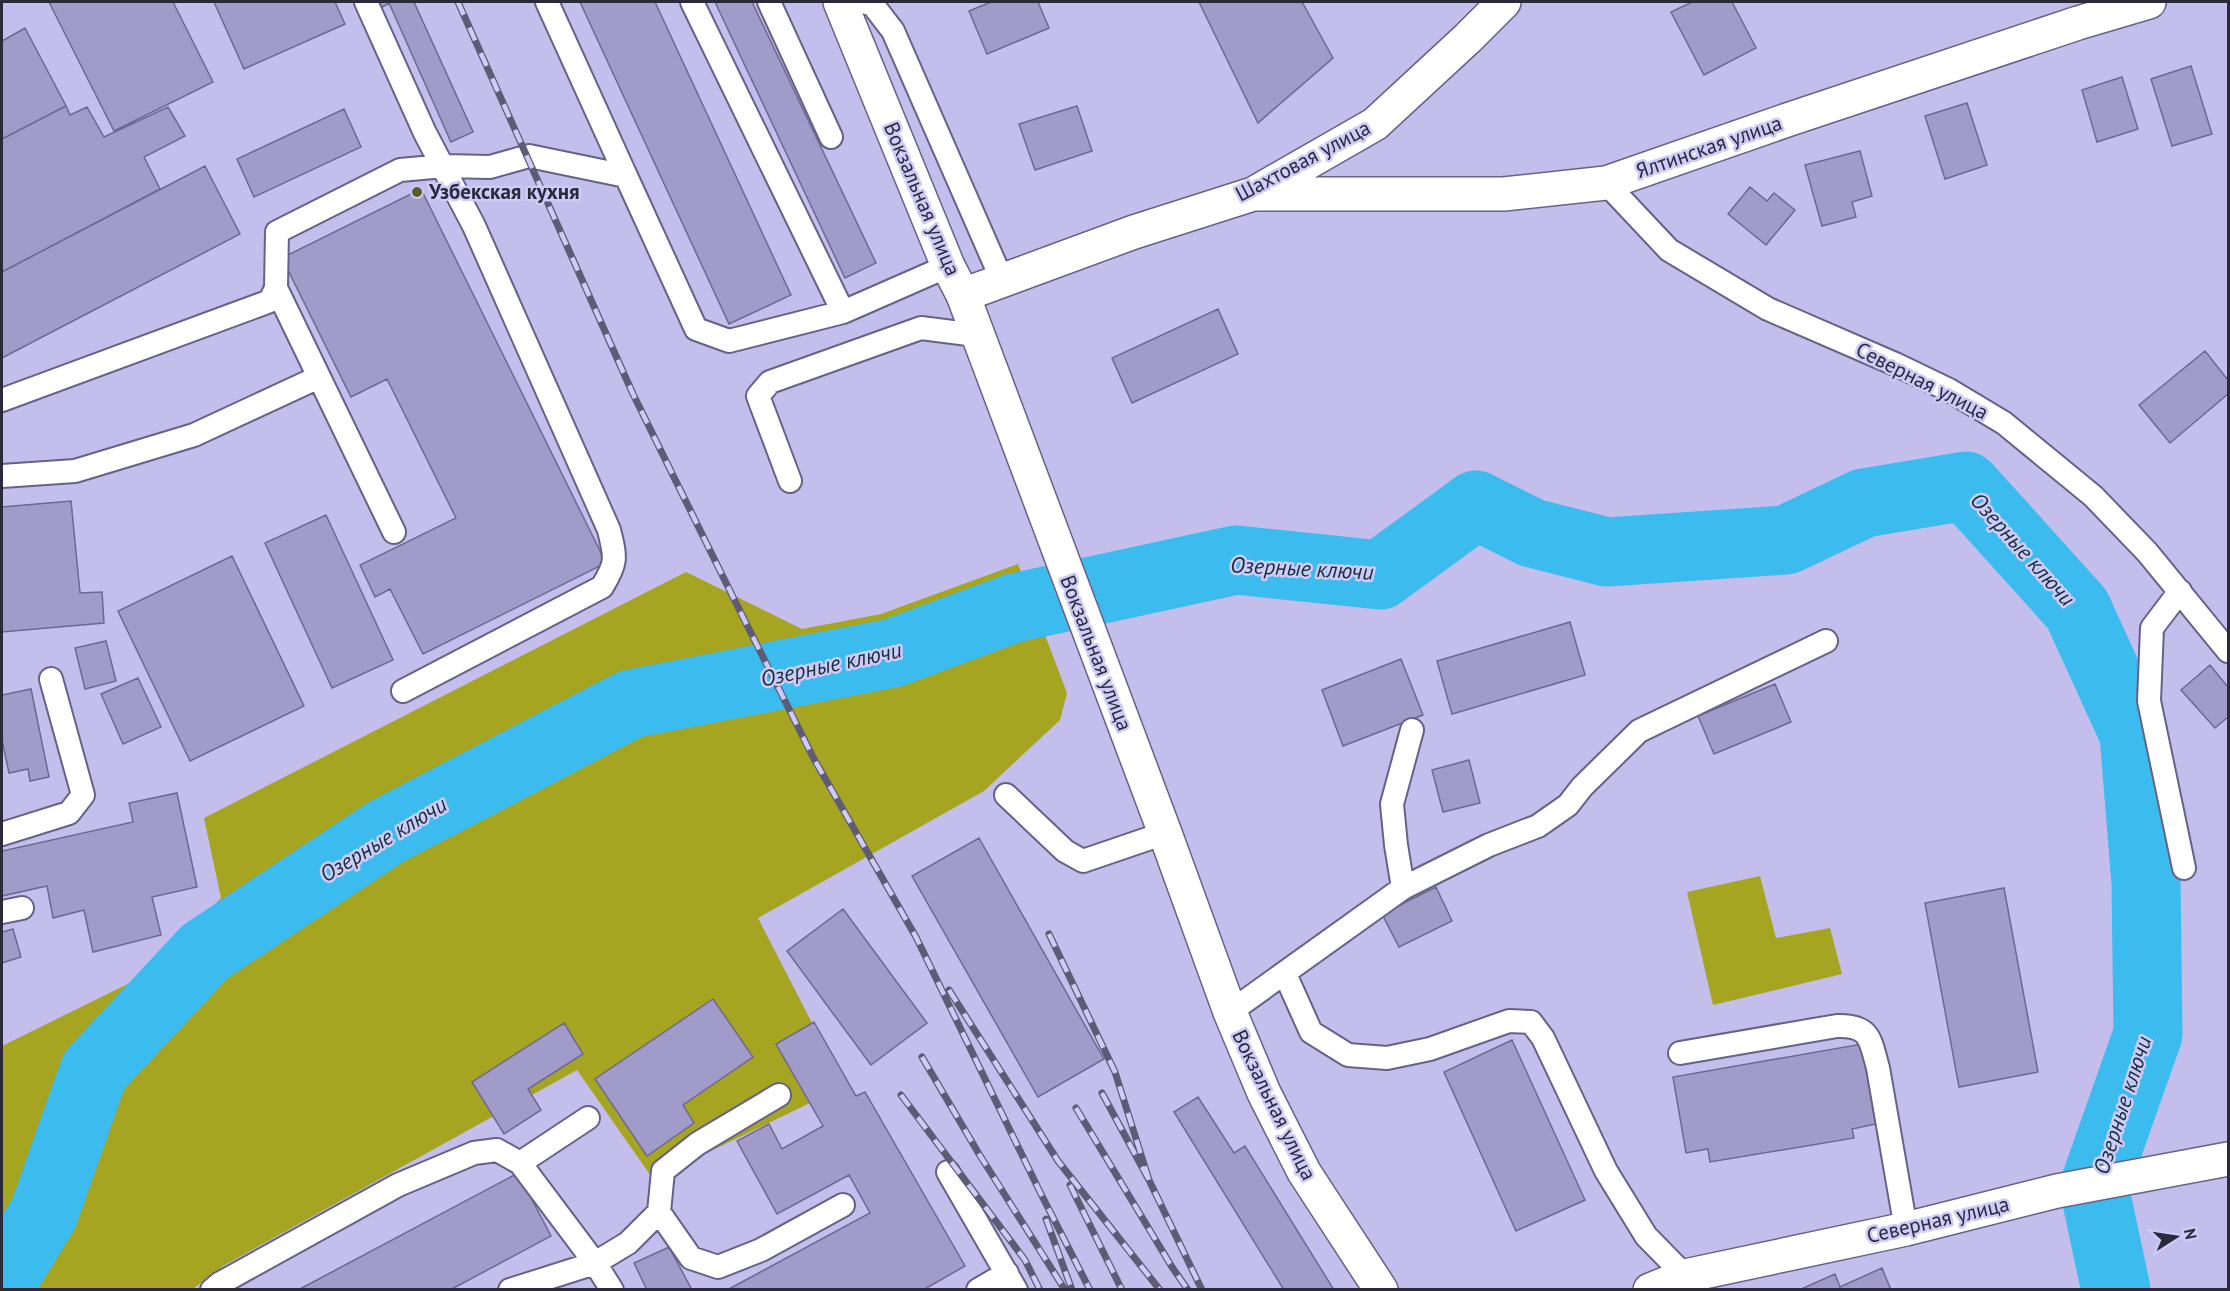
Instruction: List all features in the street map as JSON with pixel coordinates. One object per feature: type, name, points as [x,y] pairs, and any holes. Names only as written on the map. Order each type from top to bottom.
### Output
[{"type":"street","name":"Вокзальная улица","points":[[840,2],[948,266],[963,295],[1230,1012],[1264,1093],[1304,1172],[1381,1290]]},
{"type":"street","name":"Шахтовая улица","points":[[963,295],[1134,232],[1253,194],[1375,124],[1504,2]]},
{"type":"street","name":"Ялтинская улица","points":[[1253,194],[1504,194],[1606,183],[1787,120],[2078,23],[2149,2]]},
{"type":"street","name":"Северная улица","points":[[1650,1290],[1693,1283],[2057,1191],[2228,1160]]},
{"type":"lane","points":[[366,2],[425,132],[474,226],[609,530],[614,552],[613,570],[602,587],[403,691]]},
{"type":"lane","points":[[547,2],[696,329],[729,341],[843,312],[948,266]]},
{"type":"lane","points":[[692,2],[843,312]]},
{"type":"lane","points":[[769,2],[831,137]]},
{"type":"lane","points":[[863,2],[873,5],[893,31],[1002,280]]},
{"type":"lane","points":[[2,400],[270,301],[276,288],[277,232],[400,170],[444,166],[490,167],[529,156],[626,176]]},
{"type":"lane","name":"Северная улица","points":[[1606,183],[1669,250],[1768,309],[1949,390],[2004,423],[2093,496],[2147,552],[2229,651]]},
{"type":"lane","points":[[276,288],[394,532]]},
{"type":"lane","points":[[790,481],[758,396],[770,382],[921,328],[976,335]]},
{"type":"lane","points":[[2,476],[75,471],[195,435],[319,377]]},
{"type":"lane","points":[[2180,591],[2152,628],[2149,701],[2184,868]]},
{"type":"lane","points":[[1230,1012],[1403,888],[1488,845],[1538,826],[1568,805],[1582,788],[1640,731],[1826,641]]},
{"type":"lane","points":[[2,834],[69,813],[83,795],[51,679]]},
{"type":"lane","points":[[1403,888],[1392,804],[1413,730]]},
{"type":"lane","points":[[1006,795],[1065,851],[1083,861],[1165,833]]},
{"type":"lane","points":[[1285,974],[1311,1032],[1348,1055],[1387,1058],[1430,1049],[1509,1021],[1531,1022],[1543,1038],[1612,1180],[1646,1236],[1693,1283]]},
{"type":"lane","points":[[1680,1053],[1837,1026],[1853,1026],[1864,1031],[1878,1068],[1905,1229]]},
{"type":"lane","points":[[510,1290],[595,1263],[628,1243],[659,1212],[663,1171],[697,1144],[779,1095]]},
{"type":"lane","points":[[520,1163],[588,1118]]},
{"type":"lane","points":[[212,1290],[398,1185],[474,1153],[497,1150],[520,1163],[595,1263],[612,1290]]},
{"type":"lane","points":[[948,1172],[1012,1281],[978,1290]]},
{"type":"lane","points":[[659,1212],[691,1258],[718,1267],[761,1251],[843,1205]]},
{"type":"shaded area","points":[[1018,564],[1067,693],[1060,720],[984,791],[758,918],[811,1021],[849,1084],[653,1179],[577,1070],[223,1266],[193,1289],[2,1290],[2,1046],[156,970],[221,898],[204,818],[686,572],[802,629],[881,614]]},
{"type":"shaded area","points":[[1760,876],[1776,938],[1830,928],[1842,974],[1713,1005],[1687,892]]},
{"type":"building","points":[[49,2],[173,2],[213,82],[114,131]]},
{"type":"building","points":[[214,2],[335,2],[345,24],[244,69]]},
{"type":"building","points":[[378,2],[414,2],[473,132],[451,142],[389,3],[381,8]]},
{"type":"building","points":[[580,2],[655,2],[791,295],[729,324]]},
{"type":"building","points":[[715,2],[752,2],[876,263],[845,278]]},
{"type":"building","points":[[991,2],[1038,2],[1049,28],[987,54],[969,11]]},
{"type":"building","points":[[1199,2],[1302,2],[1333,58],[1258,123]]},
{"type":"building","points":[[1692,2],[1732,2],[1756,48],[1704,75],[1671,12]]},
{"type":"building","points":[[25,28],[66,106],[2,139],[2,41]]},
{"type":"building","points":[[2191,66],[2212,134],[2172,146],[2151,79]]},
{"type":"building","points":[[2122,77],[2138,129],[2097,142],[2082,90]]},
{"type":"building","points":[[1967,103],[1987,165],[1945,179],[1925,116]]},
{"type":"building","points":[[66,106],[70,115],[87,107],[104,137],[168,107],[185,136],[144,157],[160,189],[2,272],[2,139]]},
{"type":"building","points":[[1077,106],[1092,151],[1035,170],[1019,124]]},
{"type":"building","points":[[344,109],[361,147],[254,197],[237,159]]},
{"type":"building","points":[[1860,151],[1872,196],[1852,202],[1856,217],[1822,226],[1805,165]]},
{"type":"building","points":[[205,166],[240,234],[2,358],[2,272]]},
{"type":"building","points":[[1750,187],[1767,201],[1774,193],[1795,210],[1766,245],[1728,214]]},
{"type":"building","points":[[421,189],[606,563],[423,654],[390,589],[375,597],[360,565],[456,518],[387,379],[351,397],[282,258]]},
{"type":"building","points":[[1218,309],[1238,354],[1132,403],[1112,358]]},
{"type":"building","points":[[2205,351],[2228,380],[2228,394],[2170,443],[2139,405]]},
{"type":"building","points":[[71,501],[80,593],[102,592],[104,623],[2,632],[2,507]]},
{"type":"building","points":[[326,515],[393,660],[332,688],[265,543]]},
{"type":"building","points":[[232,556],[304,706],[190,761],[118,611]]},
{"type":"building","points":[[1570,622],[1585,675],[1452,714],[1437,661]]},
{"type":"building","points":[[106,641],[116,681],[85,689],[75,648]]},
{"type":"building","points":[[1401,659],[1423,715],[1343,746],[1322,690]]},
{"type":"building","points":[[2210,665],[2228,687],[2228,717],[2215,728],[2181,690]]},
{"type":"building","points":[[138,678],[161,727],[123,744],[101,694]]},
{"type":"building","points":[[1775,684],[1791,722],[1714,754],[1698,716]]},
{"type":"building","points":[[31,689],[49,777],[30,781],[28,769],[9,773],[2,740],[2,695]]},
{"type":"building","points":[[1469,760],[1480,803],[1443,812],[1432,770]]},
{"type":"building","points":[[177,793],[197,887],[152,897],[161,935],[93,952],[84,910],[53,918],[47,886],[2,896],[2,851],[133,822],[129,803]]},
{"type":"building","points":[[979,838],[1104,1059],[1038,1097],[912,876]]},
{"type":"building","points":[[1436,887],[1452,921],[1399,947],[1382,914]]},
{"type":"building","points":[[2004,888],[2038,1072],[1959,1087],[1925,903]]},
{"type":"building","points":[[843,909],[927,1023],[871,1065],[787,951]]},
{"type":"building","points":[[13,929],[21,957],[2,963],[2,932]]},
{"type":"building","points":[[713,999],[753,1057],[683,1105],[694,1123],[647,1156],[595,1079]]},
{"type":"building","points":[[814,1022],[856,1096],[865,1092],[965,1266],[923,1290],[727,1290],[870,1213],[849,1175],[777,1214],[737,1141],[769,1124],[782,1149],[823,1126],[776,1044]]},
{"type":"building","points":[[564,1023],[583,1054],[528,1089],[541,1110],[504,1134],[472,1082]]},
{"type":"building","points":[[1512,1040],[1585,1200],[1516,1231],[1444,1072]]},
{"type":"building","points":[[1862,1044],[1876,1124],[1852,1129],[1854,1138],[1710,1162],[1708,1149],[1686,1153],[1673,1077]]},
{"type":"building","points":[[1198,1097],[1234,1153],[1245,1146],[1334,1290],[1284,1290],[1174,1112]]},
{"type":"building","points":[[518,1173],[551,1236],[450,1290],[298,1290]]},
{"type":"building","points":[[669,1247],[692,1290],[647,1290],[634,1263]]},
{"type":"building","points":[[1882,1268],[1891,1290],[1799,1290],[1835,1274],[1840,1287]]},
{"type":"waterway","name":"Озерные ключи","points":[[2,1282],[44,1213],[94,1071],[205,952],[386,832],[631,704],[893,653],[1014,608],[1236,560],[1380,575],[1476,505],[1532,533],[1607,552],[1786,540],[1864,503],[1966,486],[2077,609],[2134,734],[2146,883],[2148,1034],[2094,1187],[2116,1290]]},
{"type":"railway","points":[[458,2],[633,394],[814,759],[916,937],[1090,1290]]},
{"type":"railway","points":[[1049,934],[1115,1072],[1149,1180]]},
{"type":"railway","points":[[949,990],[1058,1161],[1160,1290]]},
{"type":"railway","points":[[922,1057],[979,1154],[1065,1290]]},
{"type":"railway","points":[[1102,1093],[1149,1180],[1202,1290]]},
{"type":"railway","points":[[901,1095],[1025,1260],[1040,1290]]},
{"type":"railway","points":[[1076,1108],[1188,1290]]},
{"type":"railway","points":[[1070,1185],[1122,1290]]},
{"type":"railway","points":[[1046,1219],[1072,1290]]},
{"type":"place","name":"Узбекская кухня","points":[[417,192]]}]
